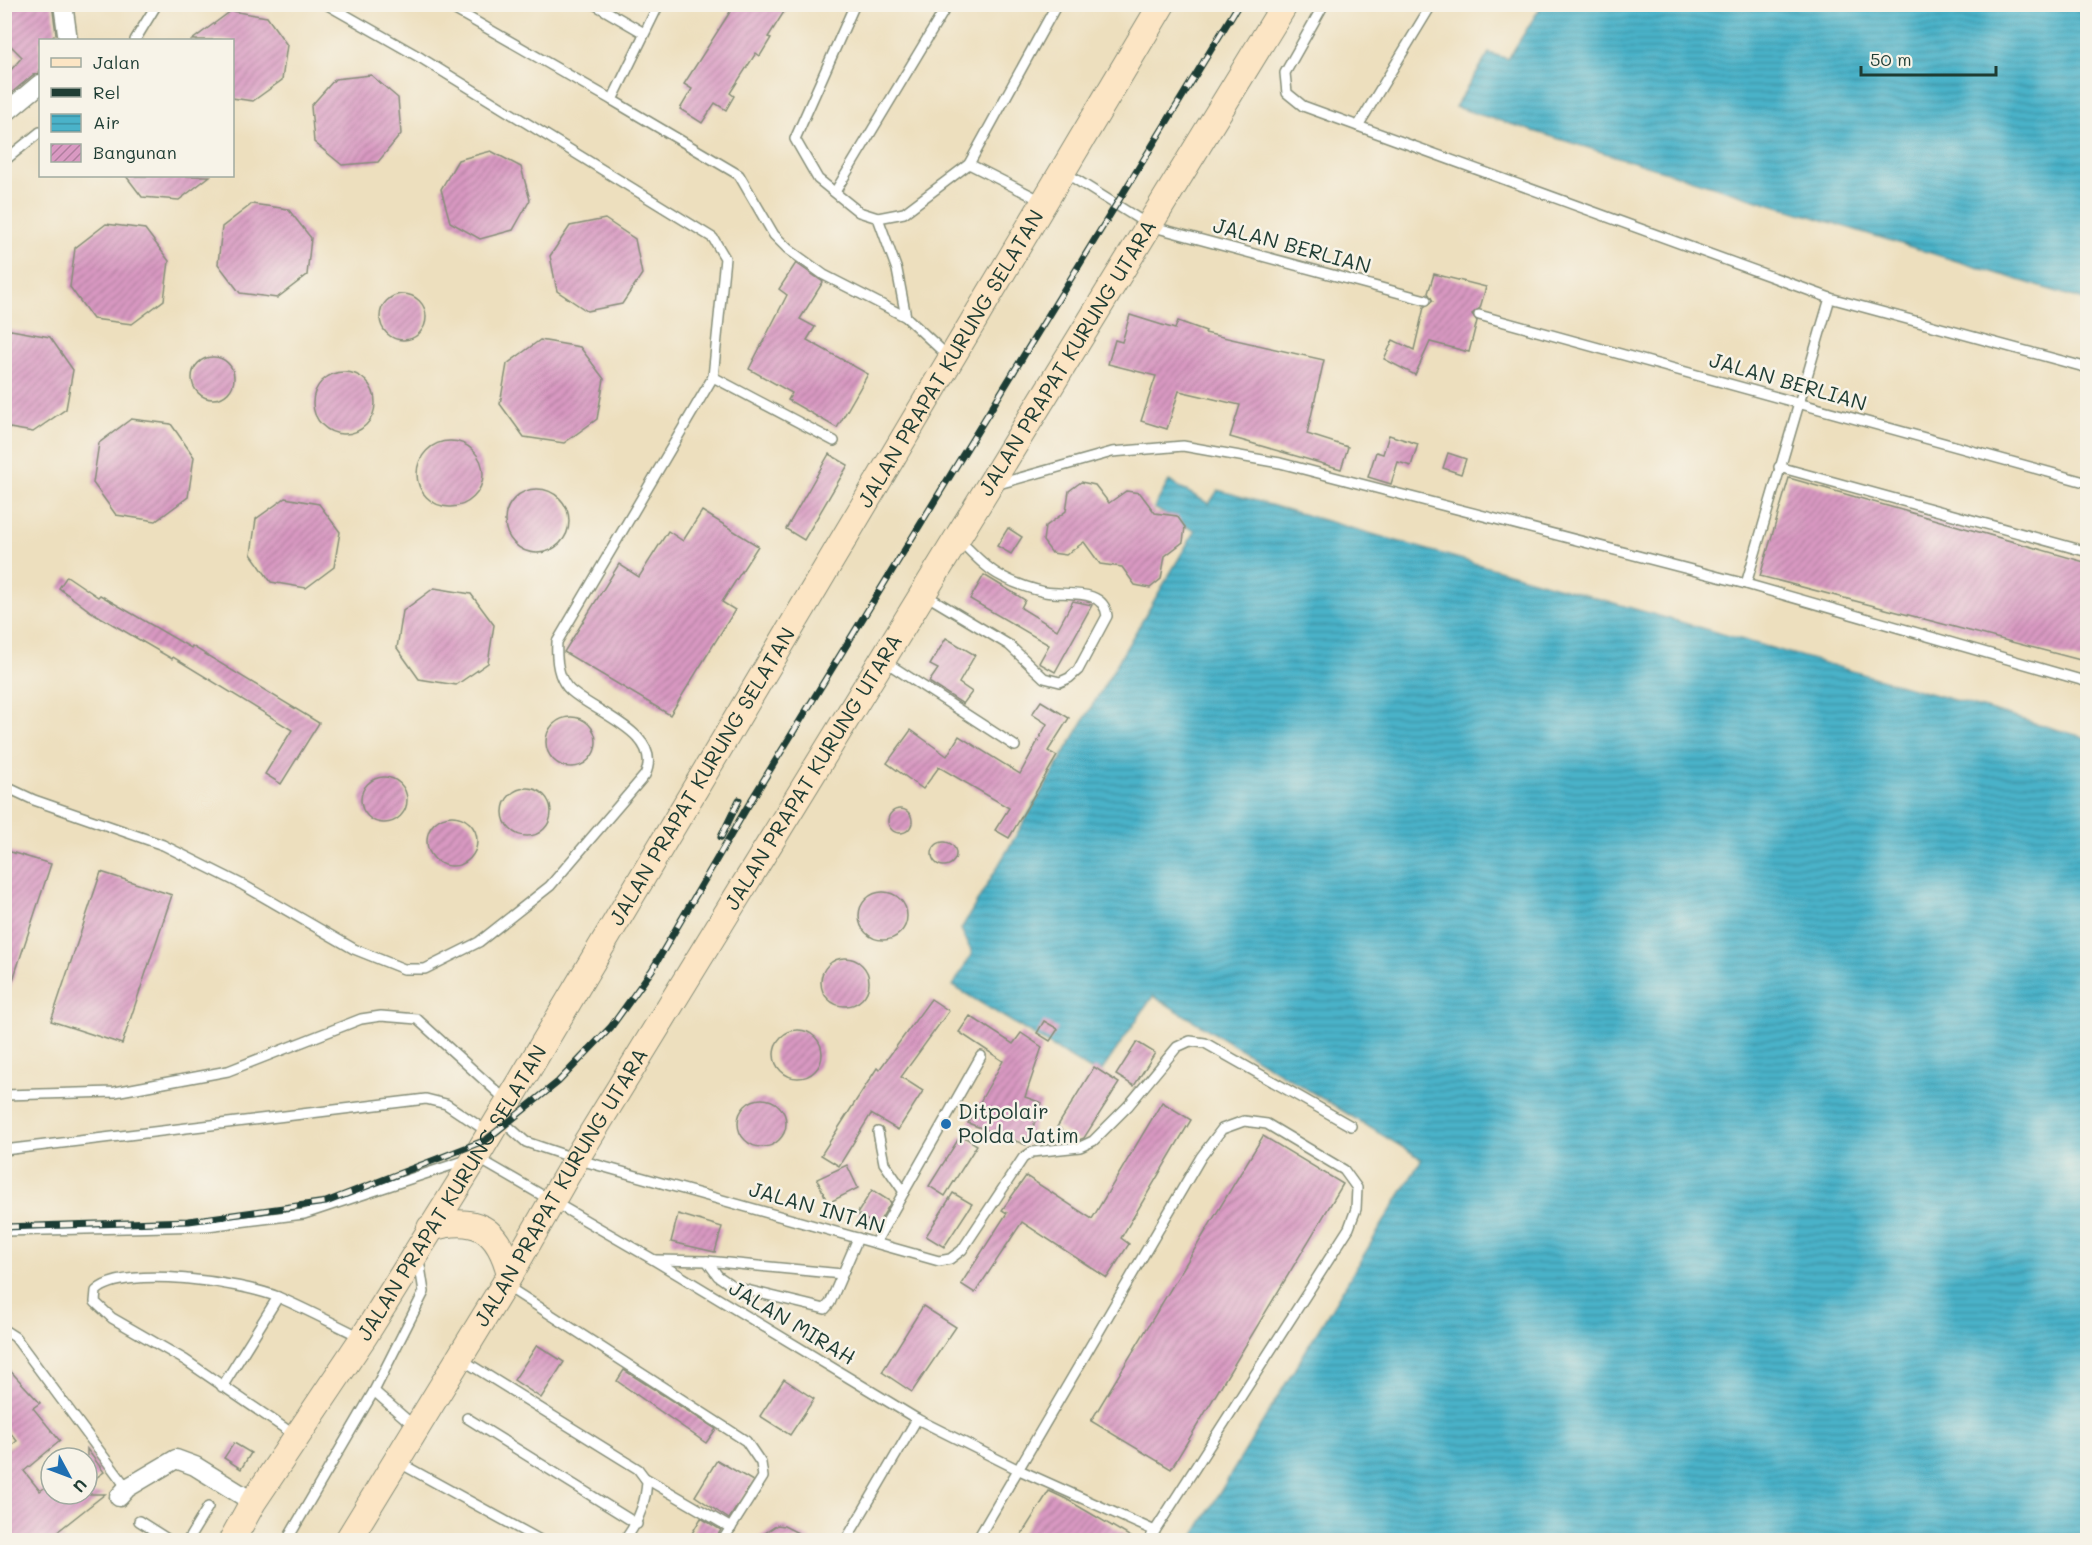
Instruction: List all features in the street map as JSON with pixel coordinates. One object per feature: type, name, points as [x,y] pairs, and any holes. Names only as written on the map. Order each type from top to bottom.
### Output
[{"type":"street","points":[[63,4],[68,39]]},
{"type":"street","name":"JALAN PRAPAT KURUNG SELATAN","points":[[232,1540],[254,1502],[363,1338],[476,1157],[1162,4]]},
{"type":"street","name":"JALAN PRAPAT KURUNG UTARA","points":[[348,1540],[507,1279],[576,1159],[1285,4]]},
{"type":"street","points":[[4,114],[39,85]]},
{"type":"street","points":[[424,1238],[454,1221],[472,1224],[494,1237],[505,1252],[507,1279]]},
{"type":"street","points":[[123,1493],[176,1459],[195,1466],[254,1502]]},
{"type":"lane","points":[[136,39],[157,4]]},
{"type":"lane","points":[[4,786],[72,814],[163,845],[243,885],[354,949],[404,969],[424,969],[479,942],[550,886],[637,784],[650,765],[648,749],[626,727],[569,689],[560,675],[556,657],[557,642],[713,377],[725,258],[713,238],[421,58],[326,4]]},
{"type":"lane","points":[[445,4],[739,175],[774,235],[788,249],[824,275],[906,317],[951,358]]},
{"type":"lane","points":[[594,4],[644,33]]},
{"type":"lane","points":[[612,100],[659,4]]},
{"type":"lane","points":[[855,4],[795,139],[818,179],[860,212],[878,218],[904,213],[969,164],[1057,4]]},
{"type":"lane","points":[[835,192],[948,4]]},
{"type":"lane","points":[[1324,4],[1285,73],[1287,93],[1303,106],[1830,298],[2088,369]]},
{"type":"lane","points":[[1358,126],[1432,4]]},
{"type":"lane","points":[[4,161],[39,133]]},
{"type":"lane","points":[[969,164],[1043,202]]},
{"type":"lane","name":"JALAN BERLIAN","points":[[1062,170],[1150,226],[1426,300]]},
{"type":"lane","points":[[878,218],[897,270],[906,317]]},
{"type":"lane","points":[[1746,584],[1830,298]]},
{"type":"lane","name":"JALAN BERLIAN","points":[[1479,315],[2088,483]]},
{"type":"lane","points":[[713,377],[834,441]]},
{"type":"lane","points":[[988,487],[1112,452],[1184,446],[1280,462],[1746,584],[2088,682]]},
{"type":"lane","points":[[1779,467],[2088,552]]},
{"type":"lane","points":[[923,594],[1009,645],[1044,678],[1060,682],[1078,670],[1107,616],[1106,608],[1097,598],[1088,595],[1043,592],[1001,576],[957,538]]},
{"type":"lane","points":[[883,660],[1015,746]]},
{"type":"lane","points":[[4,1095],[115,1092],[228,1071],[361,1019],[381,1016],[417,1019],[499,1118]]},
{"type":"lane","name":"JALAN INTAN","points":[[499,1118],[505,1126],[526,1142],[576,1159],[939,1261],[950,1259],[962,1250],[1023,1158],[1032,1152],[1080,1148],[1093,1141],[1128,1106],[1176,1047],[1190,1041],[1205,1043],[1351,1126]]},
{"type":"lane","points":[[875,1242],[981,1056]]},
{"type":"lane","points":[[4,1150],[426,1099],[499,1118]]},
{"type":"lane","points":[[977,1540],[1201,1156],[1222,1129],[1244,1121],[1267,1124],[1344,1170],[1357,1188],[1356,1209],[1349,1228],[1149,1540]]},
{"type":"lane","points":[[878,1132],[884,1163],[904,1192]]},
{"type":"lane","points":[[4,1231],[207,1226],[304,1214],[476,1157]]},
{"type":"lane","name":"JALAN MIRAH","points":[[476,1157],[654,1260],[917,1419],[1017,1469],[1155,1531]]},
{"type":"lane","points":[[287,1540],[374,1391],[424,1292],[424,1238]]},
{"type":"lane","points":[[707,1261],[718,1276],[734,1287],[819,1310],[825,1309],[830,1303],[858,1238]]},
{"type":"lane","points":[[654,1260],[707,1261],[842,1274]]},
{"type":"lane","points":[[298,1437],[185,1360],[112,1318],[95,1302],[96,1291],[111,1283],[153,1277],[242,1285],[278,1297],[363,1338]]},
{"type":"lane","points":[[507,1279],[746,1441],[761,1463],[763,1477],[723,1540]]},
{"type":"lane","points":[[222,1387],[278,1297]]},
{"type":"lane","points":[[4,1330],[15,1337],[123,1493]]},
{"type":"lane","points":[[459,1357],[638,1469],[647,1481],[646,1497],[637,1524],[625,1540]]},
{"type":"lane","points":[[374,1391],[416,1428]]},
{"type":"lane","points":[[467,1418],[637,1524]]},
{"type":"lane","points":[[846,1540],[917,1419]]},
{"type":"lane","points":[[396,1461],[540,1540]]},
{"type":"lane","points":[[645,1478],[731,1528]]},
{"type":"lane","points":[[188,1540],[208,1507]]},
{"type":"lane","points":[[139,1521],[169,1540]]},
{"type":"water","points":[[1542,5],[2087,5],[2087,301],[1455,107],[1489,53],[1508,59]]},
{"type":"water","points":[[1169,481],[1209,504],[1218,490],[2087,738],[2087,1540],[1191,1540],[1422,1159],[1153,996],[1099,1075],[953,986],[972,953],[961,929],[1195,531],[1154,508]]},
{"type":"building","points":[[4,4],[52,4],[56,34],[51,39],[39,39],[39,73],[33,75],[4,99],[5,77],[22,57],[4,39]]},
{"type":"building","points":[[735,4],[789,4],[768,37],[771,38],[760,56],[756,53],[730,93],[734,96],[726,110],[715,103],[702,123],[680,109],[692,89],[684,84]]},
{"type":"building","points":[[231,11],[267,17],[287,45],[282,80],[253,101],[234,98],[234,39],[193,39]]},
{"type":"building","points":[[371,75],[398,98],[401,134],[378,162],[342,165],[314,142],[311,106],[335,79]]},
{"type":"building","points":[[491,151],[521,167],[530,200],[513,230],[480,239],[450,222],[441,189],[458,160]]},
{"type":"building","points":[[127,177],[209,177],[179,200],[142,197]]},
{"type":"building","points":[[252,204],[288,209],[311,238],[307,275],[277,298],[240,293],[218,264],[222,227]]},
{"type":"building","points":[[605,219],[635,239],[642,274],[622,304],[587,311],[557,291],[550,256],[570,226]]},
{"type":"building","points":[[106,224],[145,229],[169,261],[164,300],[132,324],[93,319],[70,287],[75,248]]},
{"type":"building","points":[[796,263],[823,282],[800,319],[815,327],[807,340],[868,374],[837,428],[788,400],[792,393],[749,369],[787,295],[779,289]]},
{"type":"building","points":[[1434,274],[1486,287],[1480,308],[1472,314],[1477,321],[1469,352],[1430,342],[1415,375],[1384,359],[1393,340],[1414,350],[1424,307],[1433,301],[1428,293]]},
{"type":"building","points":[[403,294],[419,301],[426,317],[419,333],[403,340],[387,333],[380,317],[387,301]]},
{"type":"building","points":[[1130,315],[1175,329],[1178,321],[1206,331],[1205,333],[1324,360],[1307,434],[1348,447],[1341,469],[1230,437],[1240,405],[1179,391],[1167,429],[1141,421],[1156,376],[1108,364],[1115,340],[1122,342]]},
{"type":"building","points":[[11,330],[50,337],[73,370],[66,409],[33,432],[4,427],[4,335]]},
{"type":"building","points":[[540,340],[580,347],[604,379],[597,419],[564,443],[524,437],[500,404],[507,364]]},
{"type":"building","points":[[213,357],[221,358],[228,363],[233,370],[233,386],[228,393],[221,398],[213,399],[205,398],[198,393],[193,386],[192,378],[193,370],[198,363],[205,358]]},
{"type":"building","points":[[338,372],[350,372],[366,381],[373,391],[375,403],[373,415],[366,425],[350,434],[338,434],[327,429],[318,420],[313,409],[313,397],[318,386],[327,377]]},
{"type":"building","points":[[131,419],[171,424],[194,457],[188,497],[156,521],[116,515],[93,483],[99,443]]},
{"type":"building","points":[[1389,435],[1418,444],[1411,466],[1398,462],[1391,484],[1368,477],[1376,452],[1383,454]]},
{"type":"building","points":[[450,441],[463,444],[473,451],[480,461],[483,474],[480,487],[473,497],[463,504],[450,507],[437,504],[427,497],[420,487],[417,474],[420,461],[427,451],[437,444]]},
{"type":"building","points":[[1448,453],[1466,459],[1461,474],[1443,468]]},
{"type":"building","points":[[829,454],[848,465],[804,540],[786,529]]},
{"type":"building","points":[[1789,478],[2088,563],[2088,662],[1760,576]]},
{"type":"building","points":[[1081,482],[1095,485],[1109,503],[1126,491],[1140,493],[1155,513],[1177,516],[1185,527],[1183,542],[1165,556],[1161,579],[1150,588],[1135,585],[1122,567],[1100,564],[1084,542],[1066,555],[1052,553],[1043,541],[1045,527],[1066,511],[1069,491]]},
{"type":"building","points":[[537,489],[549,491],[560,498],[567,509],[569,521],[567,533],[560,544],[549,551],[537,553],[525,551],[514,544],[507,533],[505,521],[507,509],[514,498],[525,491]]},
{"type":"building","points":[[285,498],[319,504],[340,532],[334,567],[306,588],[271,582],[251,554],[256,519]]},
{"type":"building","points":[[702,511],[758,546],[722,602],[735,610],[670,715],[564,652],[619,564],[639,577],[668,531],[683,541]]},
{"type":"building","points":[[1008,528],[1022,537],[1011,554],[997,546]]},
{"type":"building","points":[[984,575],[1025,600],[1021,608],[1057,630],[1073,601],[1092,605],[1055,672],[1039,663],[1049,645],[970,599]]},
{"type":"building","points":[[67,576],[98,597],[100,595],[191,648],[192,646],[319,723],[281,784],[265,774],[292,730],[173,657],[172,659],[90,611],[59,588]]},
{"type":"building","points":[[434,588],[471,594],[494,625],[488,663],[456,685],[419,679],[397,648],[403,611]]},
{"type":"building","points":[[946,638],[975,655],[959,683],[972,692],[963,704],[929,682],[938,669],[930,665]]},
{"type":"building","points":[[1041,701],[1069,718],[1048,751],[1057,756],[1009,838],[995,830],[1009,808],[939,767],[923,789],[887,763],[911,730],[947,756],[959,736],[1020,774],[1047,724],[1032,714]]},
{"type":"building","points":[[571,717],[589,724],[596,742],[589,760],[571,767],[553,760],[546,742],[553,724]]},
{"type":"building","points":[[384,777],[400,784],[407,800],[400,816],[384,823],[368,816],[361,800],[368,784]]},
{"type":"building","points":[[527,788],[544,795],[551,812],[544,829],[527,836],[510,829],[503,812],[510,795]]},
{"type":"building","points":[[900,809],[905,810],[911,816],[911,826],[905,832],[900,833],[895,832],[889,826],[888,821],[889,816],[895,810]]},
{"type":"building","points":[[452,816],[470,823],[477,841],[470,859],[452,866],[434,859],[427,841],[434,823]]},
{"type":"building","points":[[944,842],[949,843],[955,849],[955,859],[949,865],[944,866],[939,865],[933,859],[932,854],[933,849],[939,843]]},
{"type":"building","points":[[4,850],[51,864],[7,998],[4,997]]},
{"type":"building","points":[[101,872],[172,895],[122,1044],[51,1021]]},
{"type":"building","points":[[878,892],[888,892],[900,899],[907,911],[907,921],[900,933],[888,940],[878,940],[863,929],[859,921],[859,911],[870,896]]},
{"type":"building","points":[[840,958],[850,958],[862,965],[869,977],[869,987],[862,999],[850,1006],[840,1006],[825,995],[821,987],[821,977],[832,962]]},
{"type":"building","points":[[931,999],[949,1011],[901,1077],[923,1091],[898,1130],[871,1114],[839,1166],[821,1155],[877,1068],[879,1070]]},
{"type":"building","points":[[970,1016],[1013,1044],[1021,1033],[1042,1047],[1025,1097],[1042,1103],[1026,1145],[968,1123],[1003,1061],[959,1032]]},
{"type":"building","points":[[1044,1021],[1058,1029],[1050,1041],[1037,1033]]},
{"type":"building","points":[[793,1030],[803,1030],[815,1037],[822,1049],[822,1059],[815,1071],[803,1078],[793,1078],[778,1067],[774,1059],[774,1049],[785,1034]]},
{"type":"building","points":[[1137,1042],[1155,1053],[1134,1086],[1116,1075]]},
{"type":"building","points":[[1094,1067],[1119,1083],[1084,1138],[1079,1140],[1057,1127]]},
{"type":"building","points":[[757,1099],[767,1099],[779,1106],[786,1118],[786,1128],[779,1140],[767,1147],[757,1147],[742,1136],[738,1128],[738,1118],[749,1103]]},
{"type":"building","points":[[1162,1102],[1191,1120],[1121,1238],[1129,1244],[1107,1278],[1022,1222],[975,1293],[961,1284],[1007,1213],[1002,1210],[1026,1176],[1092,1219]]},
{"type":"building","points":[[961,1135],[977,1145],[945,1196],[929,1186]]},
{"type":"building","points":[[1263,1136],[1343,1184],[1171,1469],[1091,1421]]},
{"type":"building","points":[[847,1165],[858,1188],[828,1203],[817,1179]]},
{"type":"building","points":[[872,1190],[891,1202],[877,1226],[857,1214]]},
{"type":"building","points":[[953,1193],[972,1204],[944,1247],[926,1236]]},
{"type":"building","points":[[678,1214],[722,1227],[715,1252],[671,1242]]},
{"type":"building","points":[[923,1306],[956,1327],[912,1392],[882,1372]]},
{"type":"building","points":[[537,1345],[564,1362],[541,1398],[514,1380]]},
{"type":"building","points":[[4,1364],[40,1403],[33,1408],[60,1441],[54,1446],[39,1446],[39,1458],[24,1471],[39,1490],[39,1506],[90,1506],[57,1532],[64,1540],[4,1540],[4,1451],[17,1441],[4,1425]]},
{"type":"building","points":[[624,1370],[716,1429],[706,1443],[617,1381]]},
{"type":"building","points":[[784,1379],[814,1399],[790,1435],[760,1416]]},
{"type":"building","points":[[234,1443],[251,1453],[241,1469],[224,1458]]},
{"type":"building","points":[[717,1460],[753,1481],[729,1519],[695,1496]]},
{"type":"building","points":[[99,1465],[104,1472],[99,1476]]},
{"type":"building","points":[[1049,1491],[1066,1499],[1136,1540],[1018,1540]]},
{"type":"building","points":[[701,1518],[721,1530],[715,1540],[688,1540]]},
{"type":"building","points":[[777,1525],[784,1526],[812,1540],[755,1540]]},
{"type":"railway","points":[[4,1227],[189,1221],[326,1202],[486,1140],[558,1082],[611,1027],[652,970],[746,809],[1239,4]]},
{"type":"railway","points":[[721,837],[739,800]]},
{"type":"place","name":"Ditpolair Polda Jatim","points":[[946,1124]]}]
